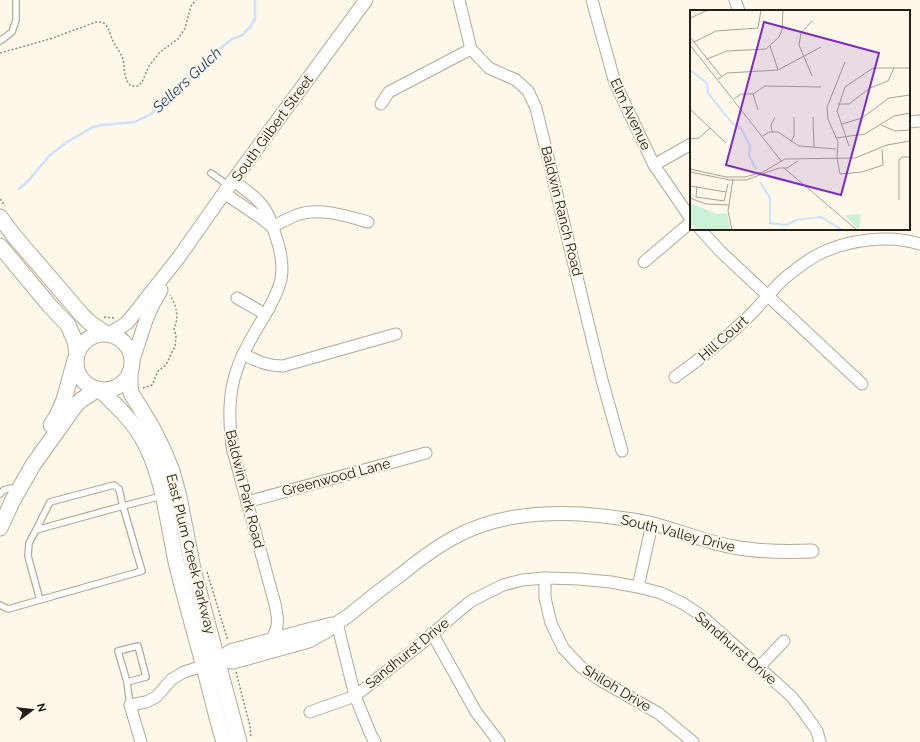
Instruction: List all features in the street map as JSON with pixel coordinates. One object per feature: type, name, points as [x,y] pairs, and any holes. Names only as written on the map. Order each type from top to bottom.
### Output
[{"type":"main road","points":[[0,217],[15,237],[82,315],[89,322],[107,334]]},
{"type":"main road","points":[[0,246],[50,306],[68,325],[75,341],[76,356],[76,369],[80,377],[87,384],[99,389],[109,389],[118,386],[125,380],[131,367],[130,353],[126,344],[118,337],[107,334],[98,334],[89,338],[81,345],[76,356],[68,390],[62,406],[45,434],[33,464],[0,528]]},
{"type":"main road","name":"East Plum Creek Parkway","points":[[131,367],[131,393],[152,427],[163,449],[172,471],[179,497],[211,663],[224,742]]},
{"type":"main road","points":[[33,464],[75,406],[81,400],[99,389]]},
{"type":"main road","name":"East Plum Creek Parkway","points":[[99,389],[126,417],[144,442],[152,458],[163,496],[181,582],[239,742]]},
{"type":"main road","points":[[163,496],[172,504],[182,554],[193,569]]},
{"type":"street","name":"South Gilbert Street","points":[[107,334],[119,328],[126,322],[179,257],[366,0]]},
{"type":"street","name":"Baldwin Ranch Road","points":[[459,0],[471,49],[489,68],[516,80],[528,91],[536,108],[602,380],[622,451]]},
{"type":"street","name":"Elm Avenue","points":[[592,0],[614,83],[654,165],[690,219]]},
{"type":"street","points":[[735,0],[739,10]]},
{"type":"street","points":[[381,104],[388,92],[471,49]]},
{"type":"street","points":[[910,122],[920,120]]},
{"type":"street","points":[[654,165],[690,145]]},
{"type":"street","points":[[229,187],[272,227],[298,214],[319,211],[347,216],[368,222]]},
{"type":"street","points":[[644,262],[690,222]]},
{"type":"street","name":"Baldwin Park Road","points":[[270,641],[278,625],[275,604],[232,447],[229,412],[233,383],[237,369],[243,354],[276,294],[281,279],[282,262],[279,246],[272,227]]},
{"type":"street","points":[[701,230],[720,251],[862,384]]},
{"type":"street","name":"Hill Court","points":[[675,377],[713,349],[747,318],[785,278],[801,265],[819,254],[840,246],[862,241],[888,239],[920,244]]},
{"type":"street","name":"South Gilbert Street","points":[[131,367],[148,313],[179,257]]},
{"type":"street","points":[[236,298],[265,314]]},
{"type":"street","points":[[243,354],[265,364],[283,366],[396,334]]},
{"type":"street","name":"Greenwood Lane","points":[[247,502],[426,452]]},
{"type":"street","name":"South Valley Drive","points":[[211,663],[234,662],[309,641],[327,632],[427,554],[455,536],[483,524],[503,519],[521,516],[556,514],[603,516],[630,519],[652,524],[733,547],[770,552],[812,551]]},
{"type":"street","points":[[638,587],[652,524]]},
{"type":"street","name":"Sandhurst Drive","points":[[310,712],[355,696],[472,601],[488,593],[522,580],[545,578],[579,579],[611,582],[638,587],[661,594],[684,604],[703,617],[792,697],[817,731],[820,742]]},
{"type":"street","name":"Shiloh Drive","points":[[545,578],[545,598],[551,623],[563,648],[581,667],[600,680],[658,713],[693,742]]},
{"type":"street","points":[[337,623],[355,696],[371,736],[375,742]]},
{"type":"street","name":"South Valley Drive","points":[[211,663],[230,651],[324,625],[337,623]]},
{"type":"street","points":[[432,633],[476,712],[499,742]]},
{"type":"street","points":[[758,668],[784,641]]},
{"type":"street","points":[[141,742],[130,706],[146,702],[156,697],[172,679],[184,672],[211,663]]},
{"type":"lane","points":[[0,41],[12,32],[16,20],[16,0]]},
{"type":"lane","points":[[211,173],[229,187]]},
{"type":"lane","points":[[0,605],[8,609],[40,600],[142,571],[118,489],[114,485],[50,502],[29,543],[28,556],[40,600]]},
{"type":"lane","points":[[0,494],[4,490],[11,488],[18,492]]},
{"type":"lane","points":[[36,530],[163,496]]},
{"type":"lane","points":[[127,682],[146,677],[138,646],[118,651],[127,682],[130,706]]},
{"type":"path","points":[[0,53],[50,39],[96,22],[101,22],[107,26],[120,53],[128,83],[135,87],[142,82],[149,66],[160,52],[178,38],[185,28],[191,6],[196,0]]},
{"type":"path","points":[[142,389],[152,385],[158,371],[166,365],[175,346],[176,336],[174,329],[177,322],[177,314],[174,302],[169,294]]},
{"type":"path","points":[[234,662],[250,726],[252,742]]},
{"type":"waterway","name":"Sellers Gulch","points":[[19,189],[29,180],[49,156],[67,142],[93,127],[135,122],[151,114],[217,51],[232,39],[241,36],[250,27],[255,19],[255,0]]}]
